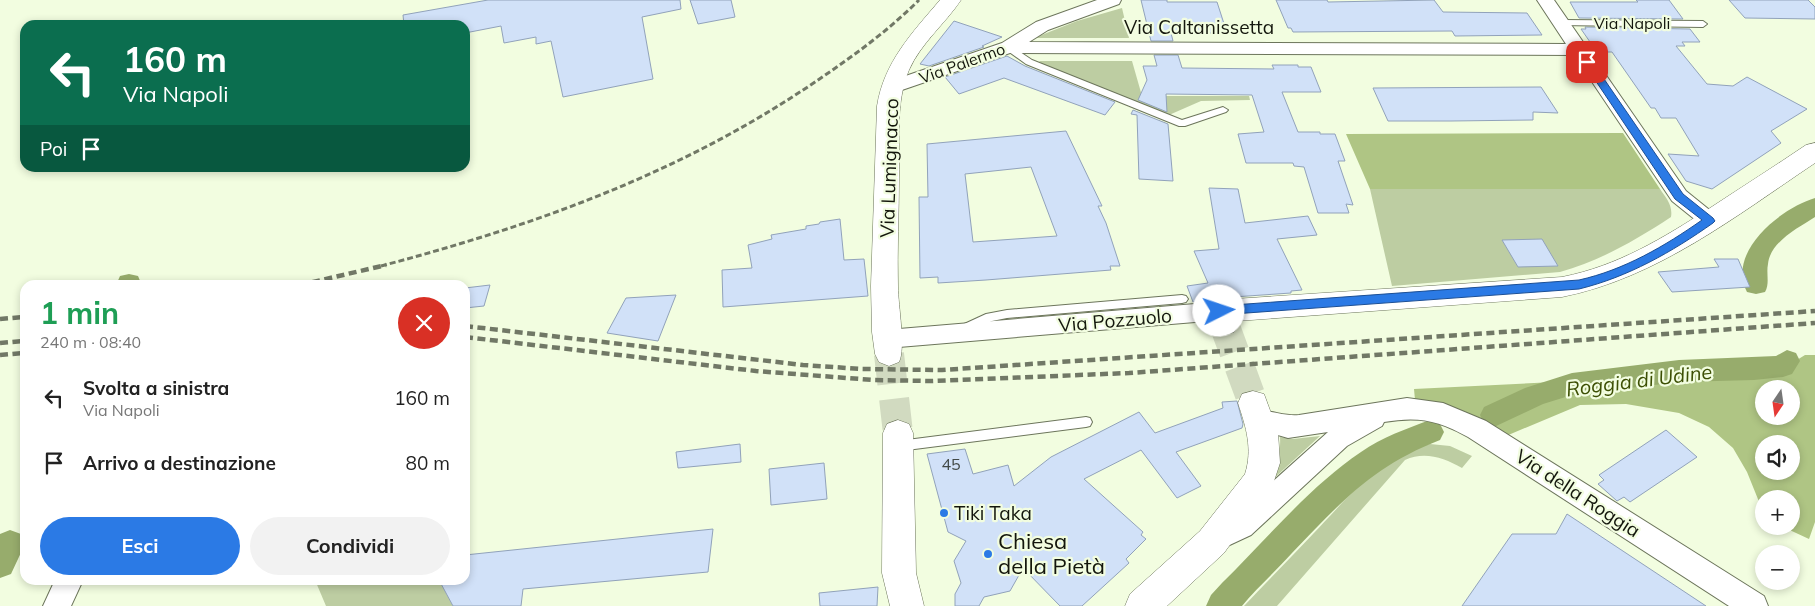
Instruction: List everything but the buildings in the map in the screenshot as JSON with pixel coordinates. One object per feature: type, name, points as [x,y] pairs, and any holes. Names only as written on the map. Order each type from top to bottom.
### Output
[{"type":"main road","name":"Via Lumignacco","points":[[888,346],[885,296],[886,205],[892,87],[898,69],[905,58],[951,0]]},
{"type":"main road","name":"Via Pozzuolo","points":[[1222,317],[1579,284],[1599,280],[1634,266],[1687,236],[1815,151]]},
{"type":"main road","points":[[1142,606],[1212,542],[1258,480],[1264,463],[1264,448],[1256,411]]},
{"type":"main road","points":[[898,439],[899,573],[907,606]]},
{"type":"street","name":"Via Palermo","points":[[892,87],[1008,47],[1042,26],[1113,0]]},
{"type":"street","name":"Via Napoli","points":[[1545,0],[1679,196],[1710,221]]},
{"type":"street","name":"Via Caltanissetta","points":[[1008,47],[1580,50]]},
{"type":"street","name":"Via Pozzuolo","points":[[888,346],[958,332],[1222,317]]},
{"type":"street","name":"Via della Roggia","points":[[1256,411],[1288,427],[1406,408],[1427,409],[1465,422],[1754,606]]},
{"type":"street","name":"Via della Roggia","points":[[1212,542],[1242,526],[1338,438],[1358,425],[1392,411]]},
{"type":"street","points":[[57,606],[68,585]]},
{"type":"lane","name":"Via Napoli","points":[[1561,23],[1703,24]]},
{"type":"lane","points":[[1008,47],[1029,62],[1182,124],[1223,110]]},
{"type":"lane","points":[[958,332],[972,324],[1007,314],[1182,299]]},
{"type":"lane","points":[[898,439],[1086,422]]},
{"type":"green space","points":[[1122,8],[1129,38],[1034,38],[1077,21]]},
{"type":"green space","points":[[1039,61],[1132,61],[1142,96],[1249,96],[1250,100],[1201,101],[1169,115],[1043,65]]},
{"type":"green space","points":[[1623,133],[1660,189],[1370,189],[1346,134]]},
{"type":"green space","points":[[1370,189],[1660,189],[1670,205],[1671,217],[1617,249],[1589,262],[1560,272],[1392,286]]},
{"type":"green space","points":[[1805,355],[1815,355],[1815,522],[1809,539],[1800,535],[1800,490],[1755,490],[1755,492],[1747,472],[1733,448],[1709,427],[1679,413],[1626,404],[1580,405],[1506,436],[1415,400],[1414,389],[1574,381],[1612,382],[1784,368]]},
{"type":"green space","points":[[1320,436],[1271,481],[1278,460],[1280,437],[1293,439]]},
{"type":"green space","points":[[1430,444],[1450,446],[1472,456],[1462,468],[1448,461],[1427,456],[1412,457],[1405,460],[1277,606],[1244,606],[1351,493],[1397,456],[1413,448]]},
{"type":"green space","points":[[317,585],[442,585],[453,606],[326,606]]},
{"type":"waterway","name":"Roggia di Udine","points":[[1756,285],[1756,262],[1762,247],[1775,233],[1815,206]]},
{"type":"waterway","name":"Roggia di Udine","points":[[1494,415],[1535,396],[1572,384],[1679,371],[1754,369],[1783,366],[1787,361]]},
{"type":"waterway","name":"Roggia di Udine","points":[[1222,606],[1341,484],[1389,449],[1430,432]]},
{"type":"waterway","points":[[0,564],[10,544]]},
{"type":"tunnel","points":[[1224,324],[1253,403]]},
{"type":"tunnel","points":[[889,354],[898,433]]},
{"type":"railway","points":[[381,266],[495,233],[551,214],[606,193],[660,169],[764,114],[829,73],[882,33],[919,0]]},
{"type":"railway","points":[[322,280],[386,265]]},
{"type":"railway","points":[[470,327],[803,365],[862,369],[942,370],[1815,311]]},
{"type":"railway","points":[[0,319],[20,317]]},
{"type":"railway","points":[[470,338],[756,371],[873,380],[932,381],[1129,373],[1815,323]]},
{"type":"railway","points":[[0,343],[20,341]]},
{"type":"railway","points":[[0,355],[20,353]]},
{"type":"place","name":"Tiki Taka","points":[[944,513]]},
{"type":"place","name":"Chiesa della Pietà","points":[[988,554]]},
{"type":"route","points":[[1219,311],[1562,287],[1579,284],[1599,280],[1634,266],[1710,221],[1679,196],[1587,62]]}]
